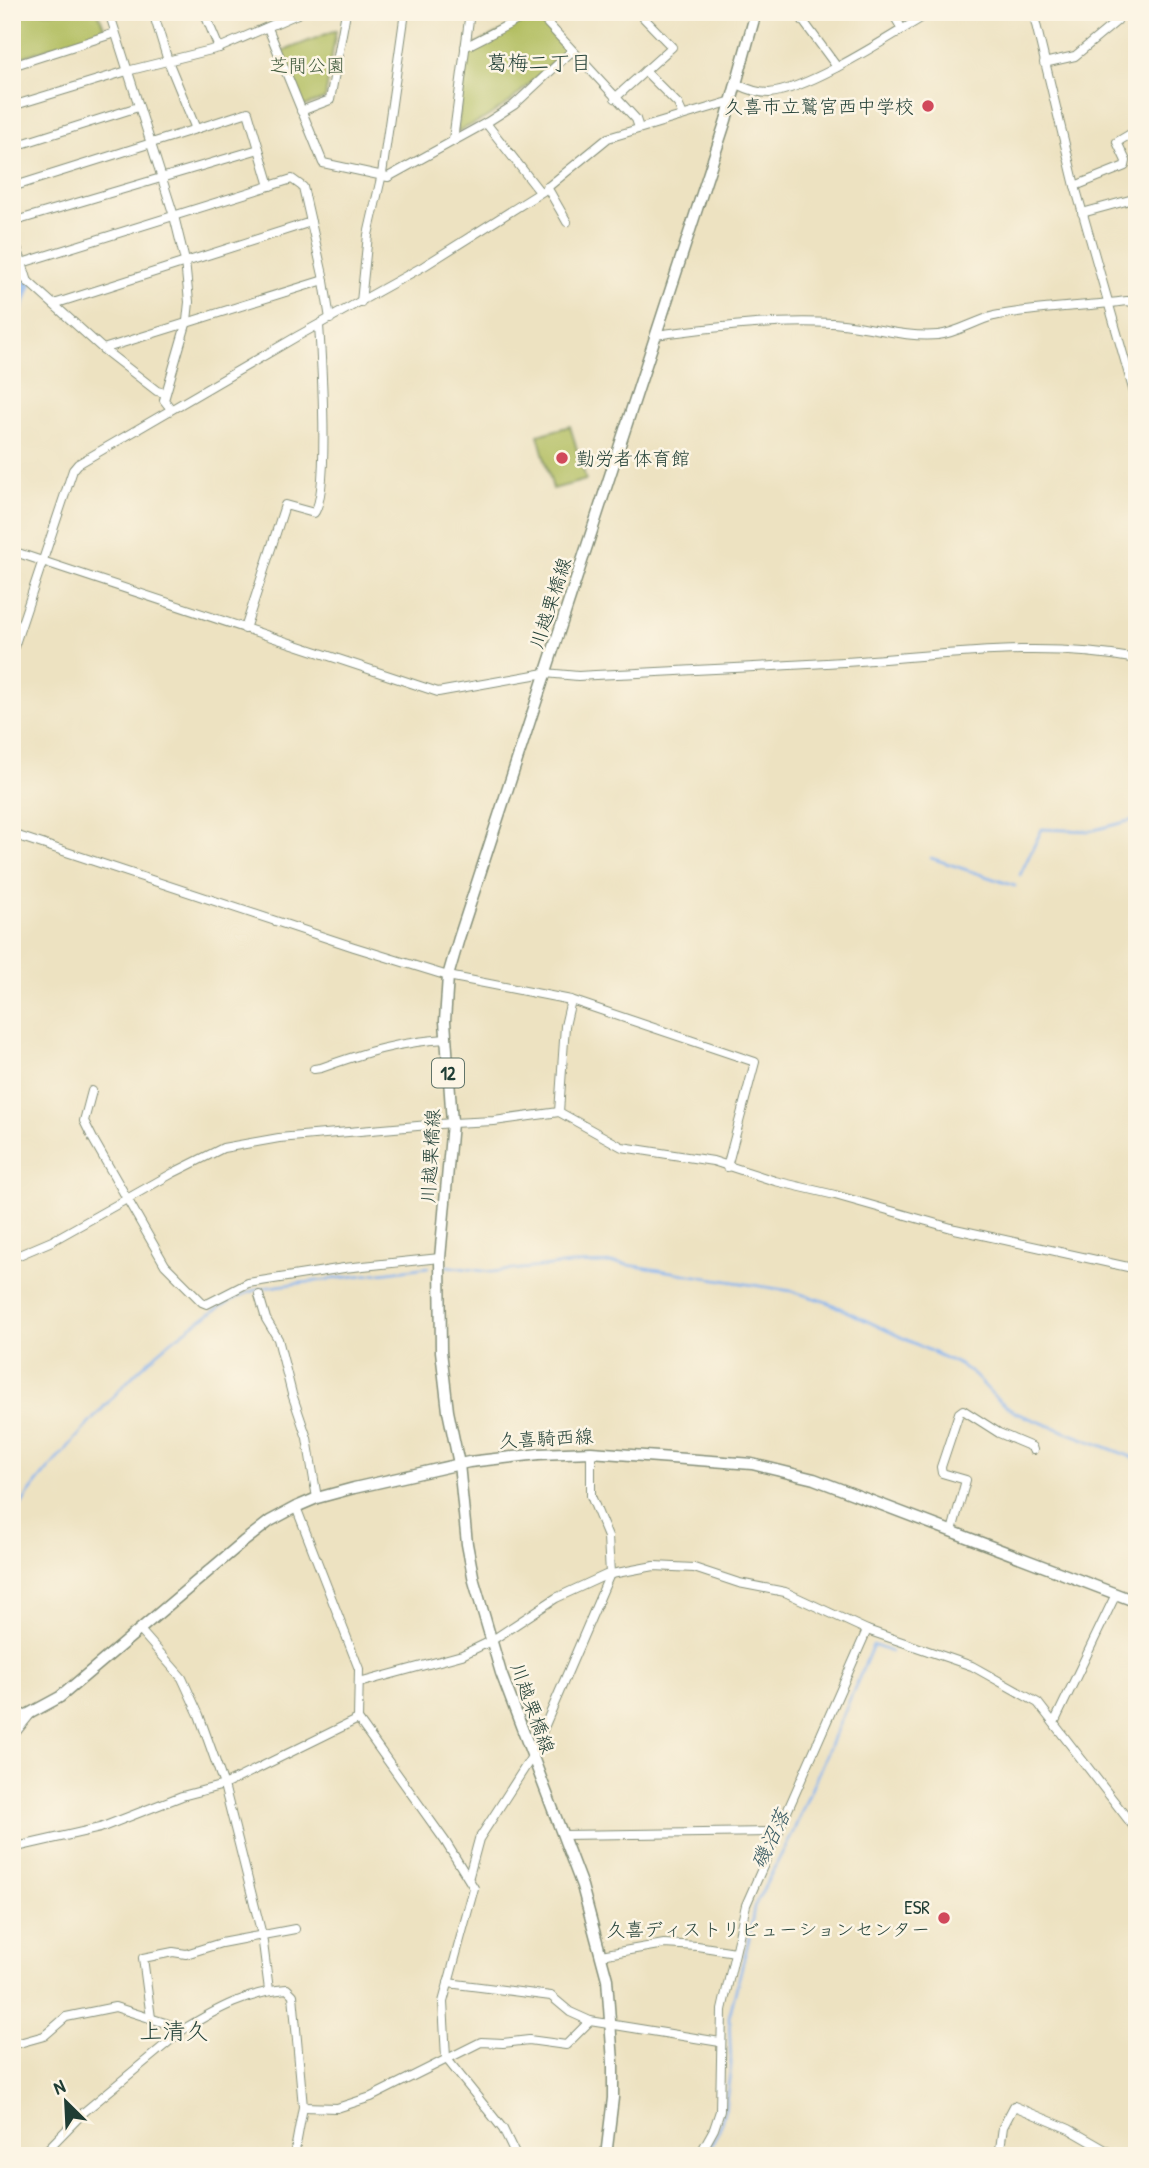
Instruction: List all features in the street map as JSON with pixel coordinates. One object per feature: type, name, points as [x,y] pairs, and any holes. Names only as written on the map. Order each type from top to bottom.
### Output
[{"type":"main road","name":"川越栗橋線","points":[[606,2156],[613,2098],[607,1979],[582,1886],[531,1758],[491,1642],[467,1544],[459,1464],[449,1411],[441,1351],[440,1258],[452,1123],[445,1021],[448,976],[732,101],[756,12]]},
{"type":"main road","name":"久喜騎西線","points":[[12,1723],[60,1697],[243,1542],[296,1507],[317,1498],[459,1464],[507,1457],[591,1451],[752,1464],[814,1479],[1137,1602]]},
{"type":"street","points":[[109,12],[174,216],[185,261],[189,302],[176,364],[165,393],[164,400],[171,409]]},
{"type":"street","points":[[153,12],[168,61],[196,130]]},
{"type":"street","points":[[204,12],[219,48]]},
{"type":"street","points":[[12,106],[127,71],[219,48],[302,12]]},
{"type":"street","points":[[300,111],[330,100],[346,12]]},
{"type":"street","points":[[361,302],[368,235],[382,174],[405,12]]},
{"type":"street","points":[[453,140],[470,12]]},
{"type":"street","points":[[465,47],[535,12],[636,119],[639,128]]},
{"type":"street","points":[[615,98],[672,47],[638,12]]},
{"type":"street","points":[[808,12],[801,19],[836,66]]},
{"type":"street","points":[[892,12],[902,29]]},
{"type":"street","points":[[737,85],[769,93],[790,87],[836,66],[931,12]]},
{"type":"street","points":[[1033,12],[1082,213],[1137,401]]},
{"type":"street","points":[[1044,64],[1075,56],[1117,21]]},
{"type":"street","points":[[268,28],[323,163],[388,177],[514,105],[572,51]]},
{"type":"street","points":[[12,66],[115,33]]},
{"type":"street","points":[[645,71],[678,104],[683,115]]},
{"type":"street","points":[[12,653],[75,467],[171,409],[424,267],[544,190],[604,140],[732,101]]},
{"type":"street","points":[[12,147],[138,107]]},
{"type":"street","points":[[12,187],[248,112],[270,186]]},
{"type":"street","points":[[486,123],[544,190],[567,222]]},
{"type":"street","points":[[1075,186],[1125,166],[1126,161],[1117,142],[1137,130]]},
{"type":"street","points":[[12,222],[259,149]]},
{"type":"street","points":[[22,263],[292,179],[303,187],[330,319]]},
{"type":"street","points":[[1082,213],[1137,198]]},
{"type":"street","points":[[54,304],[311,222]]},
{"type":"street","points":[[12,231],[28,282]]},
{"type":"street","points":[[12,267],[103,349],[157,391],[165,393]]},
{"type":"street","points":[[103,349],[324,280]]},
{"type":"street","points":[[656,335],[732,324],[809,322],[858,325],[908,336],[941,335],[992,317],[1049,307],[1127,301],[1137,303]]},
{"type":"street","points":[[245,629],[285,505],[314,513],[318,508],[323,396],[319,325]]},
{"type":"street","points":[[12,551],[438,692],[545,673],[578,676],[729,669],[1007,650],[1054,649],[1137,659]]},
{"type":"street","points":[[12,834],[448,976],[571,999],[755,1062],[727,1167]]},
{"type":"street","points":[[559,1112],[565,1026],[571,999]]},
{"type":"street","points":[[314,1069],[371,1050],[411,1041],[446,1039]]},
{"type":"street","points":[[92,1091],[84,1121],[165,1265],[207,1304],[233,1289],[255,1281],[440,1258]]},
{"type":"street","points":[[12,1258],[52,1241],[223,1148],[279,1138],[494,1121],[559,1112],[622,1147],[713,1161],[989,1238],[1137,1269]]},
{"type":"street","points":[[259,1294],[266,1319],[278,1339],[307,1438],[317,1498]]},
{"type":"street","points":[[952,1531],[966,1480],[942,1473],[941,1468],[959,1413],[964,1410],[999,1433],[1032,1447],[1033,1450]]},
{"type":"street","points":[[469,1876],[479,1839],[531,1758],[610,1574],[608,1537],[592,1496],[591,1451]]},
{"type":"street","points":[[296,1507],[359,1669],[358,1719],[469,1876],[474,1888],[443,2001],[446,2058],[503,2129],[516,2156]]},
{"type":"street","points":[[359,1683],[461,1655],[491,1642],[556,1598],[610,1574],[654,1566],[694,1568],[739,1583],[785,1592],[867,1630],[972,1666],[1038,1703],[1137,1830]]},
{"type":"street","points":[[1054,1723],[1116,1594]]},
{"type":"street","points":[[140,1630],[182,1678],[200,1716],[224,1785],[262,1935],[269,1990]]},
{"type":"street","points":[[699,2156],[714,2129],[720,2111],[722,2010],[746,1905],[867,1630]]},
{"type":"street","points":[[12,1737],[29,1716]]},
{"type":"street","points":[[12,1848],[100,1828],[182,1796],[224,1785],[358,1719]]},
{"type":"street","points":[[563,1835],[779,1832]]},
{"type":"street","points":[[151,2018],[143,1958],[173,1952],[186,1954],[221,1943],[295,1929]]},
{"type":"street","points":[[601,1955],[664,1944],[735,1952]]},
{"type":"street","points":[[448,1983],[551,1996],[570,2012],[590,2021],[720,2042]]},
{"type":"street","points":[[41,2156],[84,2112],[184,2029],[219,2008],[269,1990],[287,1989],[293,1996],[303,2107],[293,2156]]},
{"type":"street","points":[[12,2045],[44,2036],[66,2017],[115,2007],[184,2029]]},
{"type":"street","points":[[303,2107],[337,2108],[371,2097],[481,2042],[529,2040],[566,2045],[590,2021]]},
{"type":"street","points":[[999,2156],[1003,2127],[1014,2106],[1069,2129],[1116,2156]]},
{"type":"green space","points":[[18,12],[98,12],[105,30],[19,58],[12,37],[12,17]]},
{"type":"green space","points":[[535,15],[566,50],[510,102],[457,132],[467,49]]},
{"type":"green space","name":"芝間公園","points":[[336,30],[325,99],[302,107],[281,52]]},
{"type":"green space","name":"勤労者体育館","points":[[570,426],[586,480],[553,489],[538,435]]},
{"type":"waterway","points":[[12,328],[28,282]]},
{"type":"waterway","points":[[1020,875],[1042,829],[1090,831],[1137,819]]},
{"type":"waterway","points":[[931,858],[1015,886]]},
{"type":"waterway","points":[[446,1266],[491,1272],[571,1264],[616,1263],[791,1291],[827,1302],[962,1366],[1016,1413],[1137,1459]]},
{"type":"waterway","points":[[12,1521],[42,1477],[124,1385],[173,1340],[218,1309],[246,1294],[269,1287],[428,1267]]},
{"type":"waterway","name":"磯沼落","points":[[706,2156],[719,2130],[725,2109],[731,2065],[729,2017],[749,1939],[754,1907],[793,1832],[873,1645],[891,1652]]},
{"type":"place","name":"久喜市立鷲宮西中学校","points":[[928,106]]},
{"type":"place","name":"勤労者体育館","points":[[562,458]]},
{"type":"place","name":"ESR 久喜ディストリビューションセンター","points":[[944,1918]]},
{"type":"district","name":"葛梅二丁目","points":[[539,62]]},
{"type":"district","name":"上清久","points":[[174,2030]]}]
